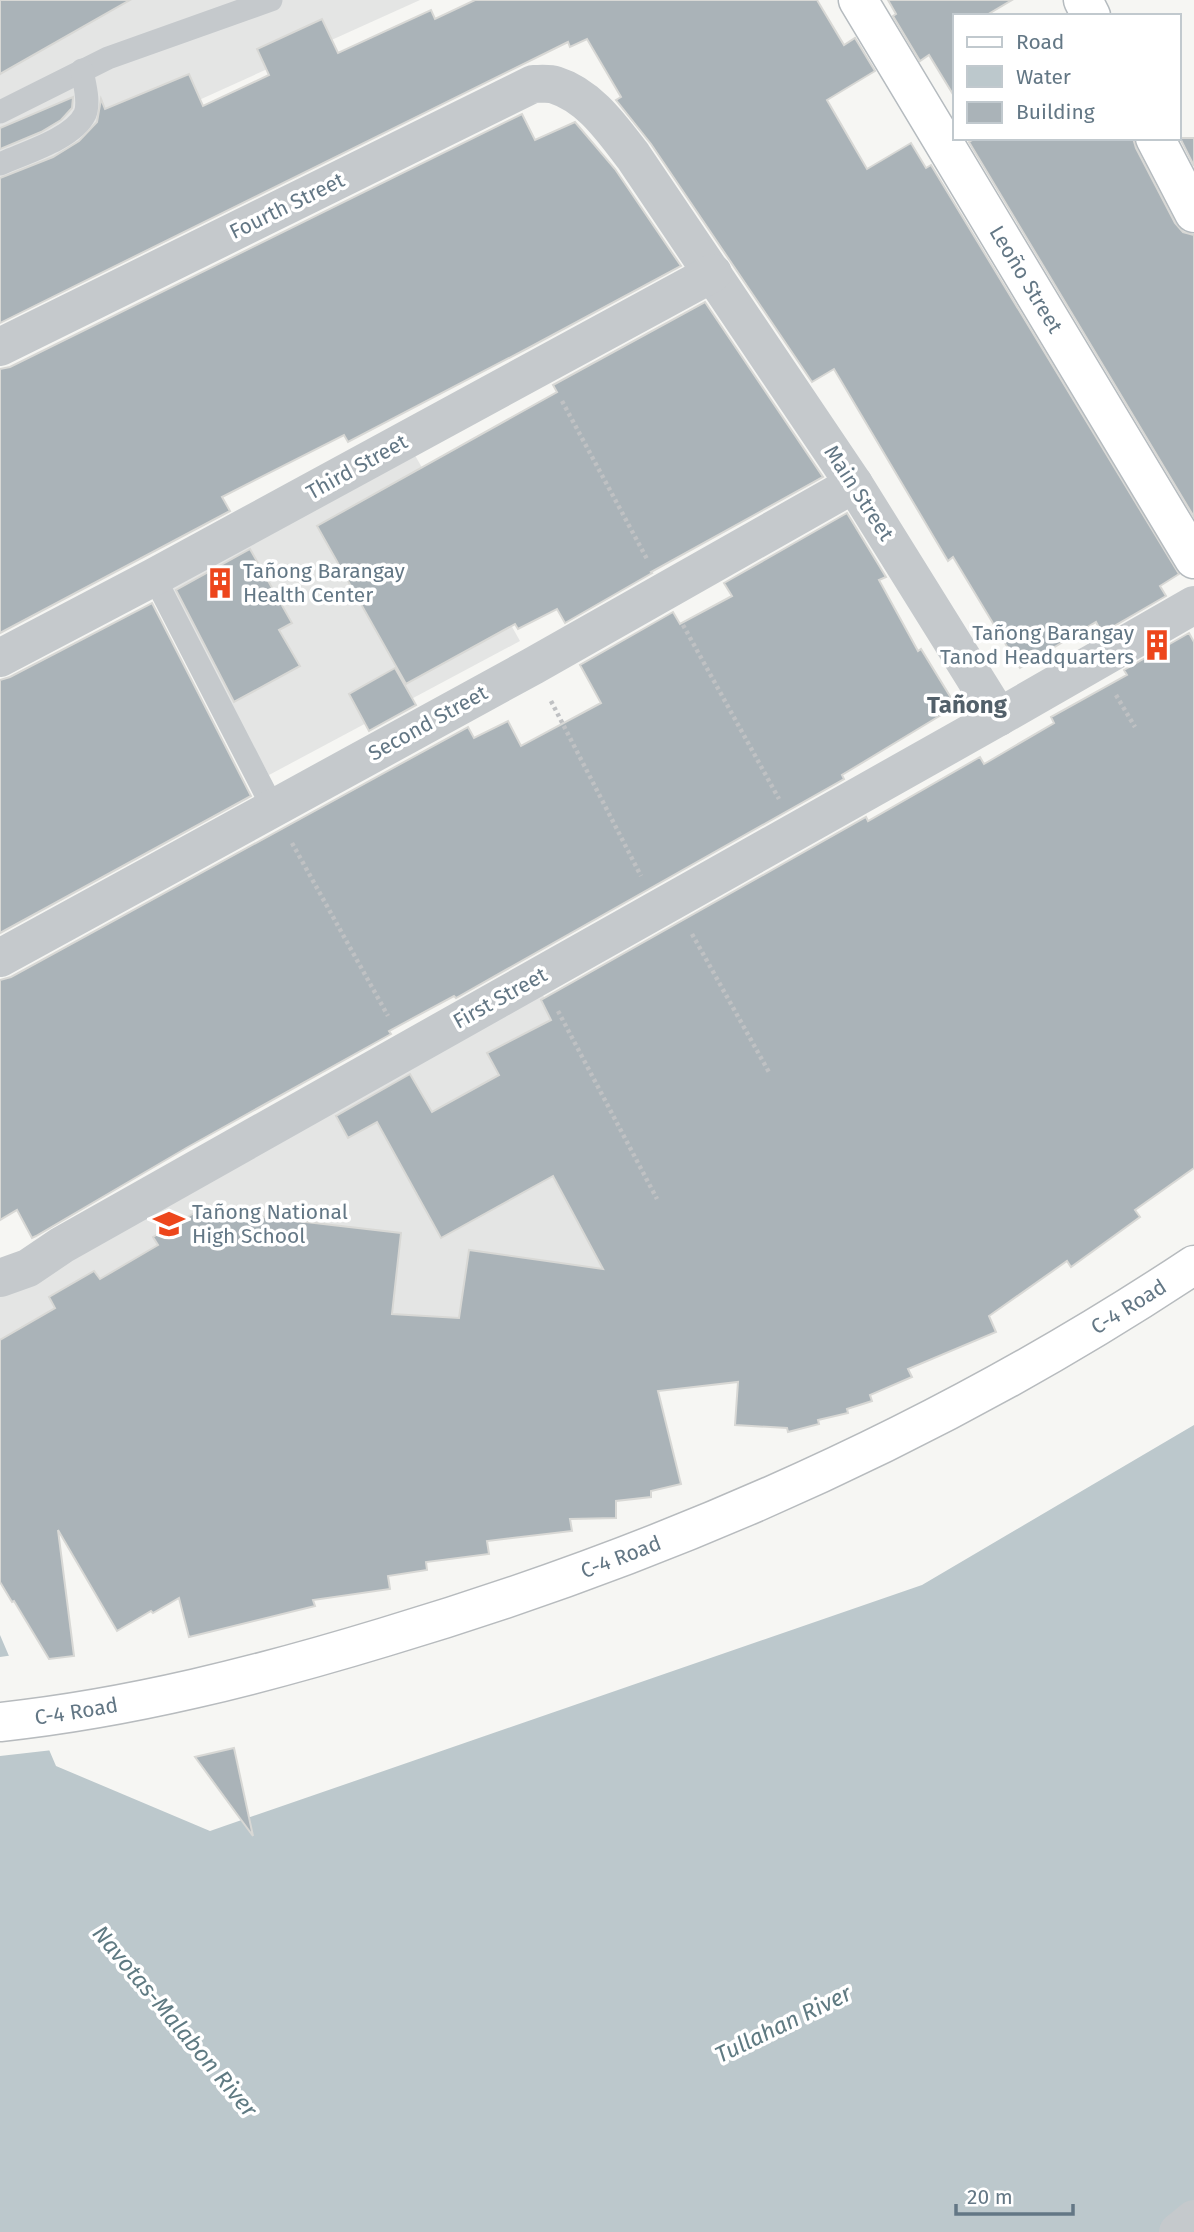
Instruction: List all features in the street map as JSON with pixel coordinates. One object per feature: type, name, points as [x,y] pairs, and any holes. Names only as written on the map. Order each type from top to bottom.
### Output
[{"type":"main road","name":"Leoño Street","points":[[858,0],[1194,559]]},
{"type":"main road","points":[[1156,140],[1194,213]]},
{"type":"main road","name":"C-4 Road","points":[[0,1722],[62,1715],[193,1689],[323,1656],[451,1618],[577,1574],[823,1472],[943,1413],[1059,1349],[1194,1265]]},
{"type":"street","name":"Fourth Street","points":[[0,347],[533,84],[554,84],[576,95]]},
{"type":"street","name":"Main Street","points":[[576,95],[604,117],[713,273],[854,484],[999,718]]},
{"type":"street","name":"Third Street","points":[[0,658],[713,273]]},
{"type":"street","name":"Second Street","points":[[0,958],[533,666],[854,484]]},
{"type":"street","points":[[999,718],[1194,605]]},
{"type":"street","name":"First Street","points":[[0,1278],[27,1268],[62,1245],[999,718]]},
{"type":"street","points":[[1178,2232],[1194,2219]]},
{"type":"lane","points":[[0,112],[108,58],[271,0]]},
{"type":"lane","points":[[0,164],[64,136],[84,115],[87,101],[82,70]]},
{"type":"lane","points":[[154,577],[273,808]]},
{"type":"path","points":[[543,366],[797,832]]},
{"type":"path","points":[[533,666],[666,905],[770,1074]]},
{"type":"path","points":[[273,808],[408,1050]]},
{"type":"path","points":[[539,976],[657,1199]]},
{"type":"shaded area","points":[[0,0],[420,0],[0,190]]},
{"type":"shaded area","points":[[412,450],[520,641],[269,775],[164,584]]},
{"type":"shaded area","points":[[538,986],[656,1207],[691,1359],[0,1366],[0,1290]]},
{"type":"water","points":[[1194,1425],[1194,2204],[1160,2232],[0,2232],[0,1635],[56,1766],[210,1831],[922,1585]]},
{"type":"pier","points":[[14,1655],[53,1750],[0,1756],[0,1657]]},
{"type":"building","points":[[0,0],[130,0],[0,74]]},
{"type":"building","points":[[475,0],[817,0],[844,45],[855,38],[875,71],[827,100],[867,169],[911,143],[926,168],[931,165],[1179,574],[1160,586],[1166,596],[1102,633],[1096,622],[1020,668],[953,557],[948,561],[834,369],[812,382],[651,144],[616,100],[621,97],[587,39],[570,47],[568,42],[0,323],[0,178],[53,157],[79,141],[97,122],[101,99],[105,109],[189,74],[203,106],[269,75],[257,49],[322,19],[338,53],[431,10],[435,19]]},
{"type":"building","points":[[888,0],[1012,0],[988,14],[953,14],[953,94],[929,55],[920,61],[893,16],[896,14]]},
{"type":"building","points":[[73,97],[72,108],[61,120],[41,132],[0,149],[0,128]]},
{"type":"building","points":[[522,114],[535,140],[575,122],[615,169],[681,266],[348,442],[344,435],[222,497],[230,511],[0,633],[0,369],[10,367]]},
{"type":"building","points":[[1180,138],[1194,138],[1194,166]]},
{"type":"building","points":[[1134,140],[1175,223],[1183,232],[1194,235],[1194,517],[969,142]]},
{"type":"building","points":[[705,302],[823,477],[565,623],[557,609],[518,629],[515,624],[406,684],[317,526],[557,392],[553,385]]},
{"type":"building","points":[[847,513],[886,577],[879,580],[918,651],[921,649],[956,706],[842,775],[844,779],[456,998],[454,996],[389,1031],[391,1034],[188,1147],[36,1236],[32,1238],[17,1210],[0,1220],[0,980],[11,977],[468,727],[474,738],[508,721],[521,746],[601,703],[580,665],[673,612],[680,624],[732,596],[724,583]]},
{"type":"building","points":[[250,549],[292,623],[279,630],[300,666],[234,702],[176,590]]},
{"type":"building","points":[[152,603],[251,796],[0,933],[0,680]]},
{"type":"building","points":[[1189,633],[1194,642],[1194,1168],[1135,1210],[1140,1217],[1071,1267],[1067,1261],[989,1316],[996,1332],[908,1369],[912,1377],[870,1395],[872,1401],[847,1409],[848,1413],[818,1420],[819,1424],[788,1432],[787,1428],[735,1425],[738,1382],[658,1391],[681,1484],[651,1491],[651,1497],[616,1501],[616,1518],[570,1519],[572,1531],[487,1541],[489,1554],[426,1562],[427,1570],[388,1576],[390,1589],[313,1600],[315,1606],[189,1637],[179,1598],[117,1631],[58,1530],[74,1656],[49,1659],[0,1582],[0,1340],[55,1308],[49,1297],[94,1271],[100,1279],[158,1245],[153,1237],[208,1205],[212,1211],[401,1233],[392,1314],[459,1318],[469,1250],[603,1269],[553,1176],[441,1238],[377,1122],[348,1138],[336,1116],[410,1074],[432,1112],[499,1075],[487,1053],[551,1020],[541,1000],[866,817],[868,821],[980,757],[984,764],[1054,723],[1051,717],[1127,675],[1124,670]]},
{"type":"building","points":[[395,668],[416,705],[369,731],[349,694]]},
{"type":"building","points":[[234,1748],[253,1836],[195,1757]]},
{"type":"place","name":"Tañong Barangay Health Center","points":[[220,583]]},
{"type":"place","name":"Tañong Barangay Tanod Headquarters","points":[[1157,645]]},
{"type":"place","name":"Tañong National High School","points":[[169,1224]]},
{"type":"district","name":"Tañong","points":[[967,705]]},
{"type":"water label","name":"Navotas-Malabon River","points":[[175,2021]]},
{"type":"water label","name":"Tullahan River","points":[[783,2024]]}]
